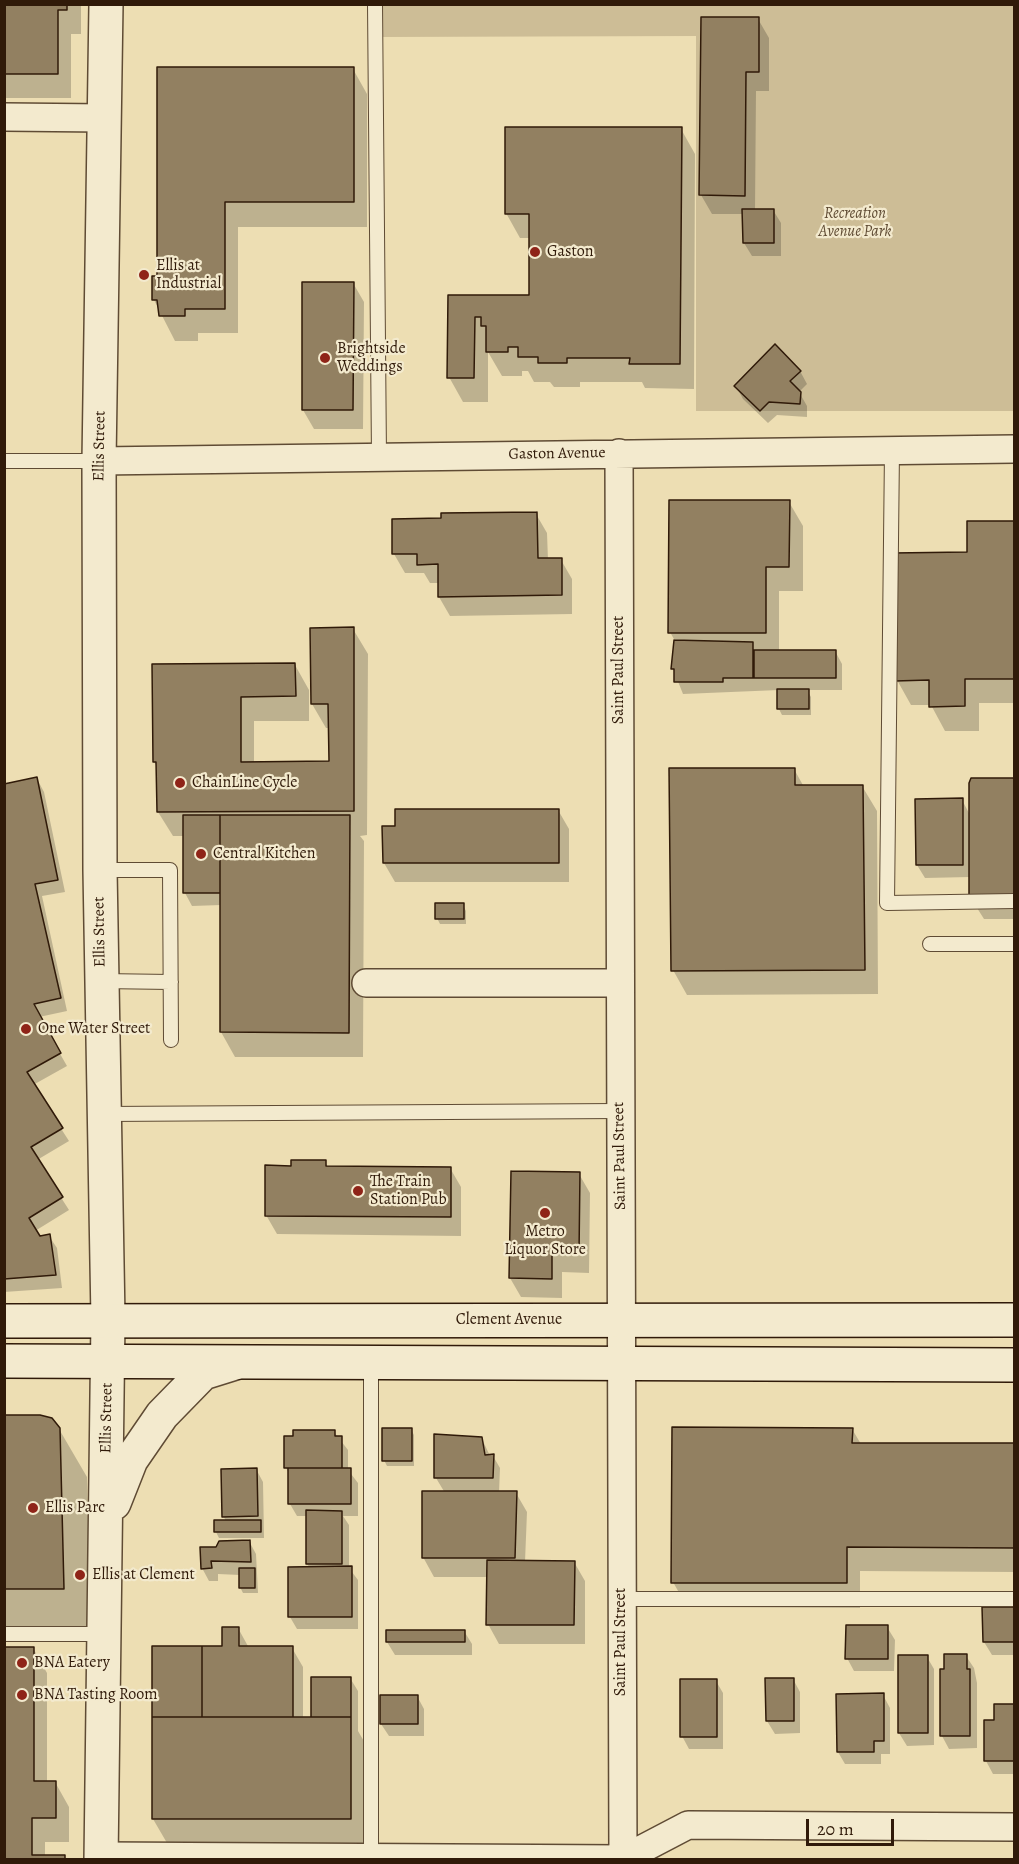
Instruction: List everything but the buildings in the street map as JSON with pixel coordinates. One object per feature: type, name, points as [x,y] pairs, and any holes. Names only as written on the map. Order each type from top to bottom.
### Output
[{"type":"street","name":"Ellis Street","points":[[100,1858],[108,1362],[102,1114],[99,460],[106,4]]},
{"type":"street","points":[[4,117],[105,118]]},
{"type":"street","name":"Gaston Avenue","points":[[99,460],[1014,449]]},
{"type":"street","name":"Saint Paul Street","points":[[619,453],[623,1859]]},
{"type":"street","points":[[366,983],[619,983]]},
{"type":"street","name":"Clement Avenue","points":[[4,1321],[108,1319],[1014,1320]]},
{"type":"street","points":[[4,1361],[1014,1365]]},
{"type":"street","points":[[106,1524],[130,1460],[162,1415],[203,1373],[235,1363]]},
{"type":"street","points":[[100,1858],[623,1859],[688,1825],[1014,1827]]},
{"type":"lane","points":[[375,4],[380,457]]},
{"type":"lane","points":[[892,450],[887,903],[1014,901]]},
{"type":"lane","points":[[4,461],[99,460]]},
{"type":"lane","points":[[100,870],[170,870],[171,1040]]},
{"type":"lane","points":[[930,944],[1014,944]]},
{"type":"lane","points":[[101,981],[171,982]]},
{"type":"lane","points":[[102,1114],[620,1111]]},
{"type":"lane","points":[[371,1363],[371,1859]]},
{"type":"lane","points":[[621,1599],[1014,1599]]},
{"type":"lane","points":[[4,1634],[105,1634]]},
{"type":"green space","name":"Recreation Avenue Park","points":[[382,5],[1014,5],[1014,411],[696,411],[696,36],[382,37]]},
{"type":"place","name":"Gaston","points":[[535,252]]},
{"type":"place","name":"Ellis at Industrial","points":[[144,275]]},
{"type":"place","name":"Brightside Weddings","points":[[325,358]]},
{"type":"place","name":"ChainLine Cycle","points":[[180,783]]},
{"type":"place","name":"Central Kitchen","points":[[201,854]]},
{"type":"place","name":"One Water Street","points":[[26,1029]]},
{"type":"place","name":"The Train Station Pub","points":[[358,1191]]},
{"type":"place","name":"Metro Liquor Store","points":[[545,1213]]},
{"type":"place","name":"Ellis Parc","points":[[33,1508]]},
{"type":"place","name":"Ellis at Clement","points":[[80,1575]]},
{"type":"place","name":"BNA Eatery","points":[[22,1663]]},
{"type":"place","name":"BNA Tasting Room","points":[[22,1695]]}]
